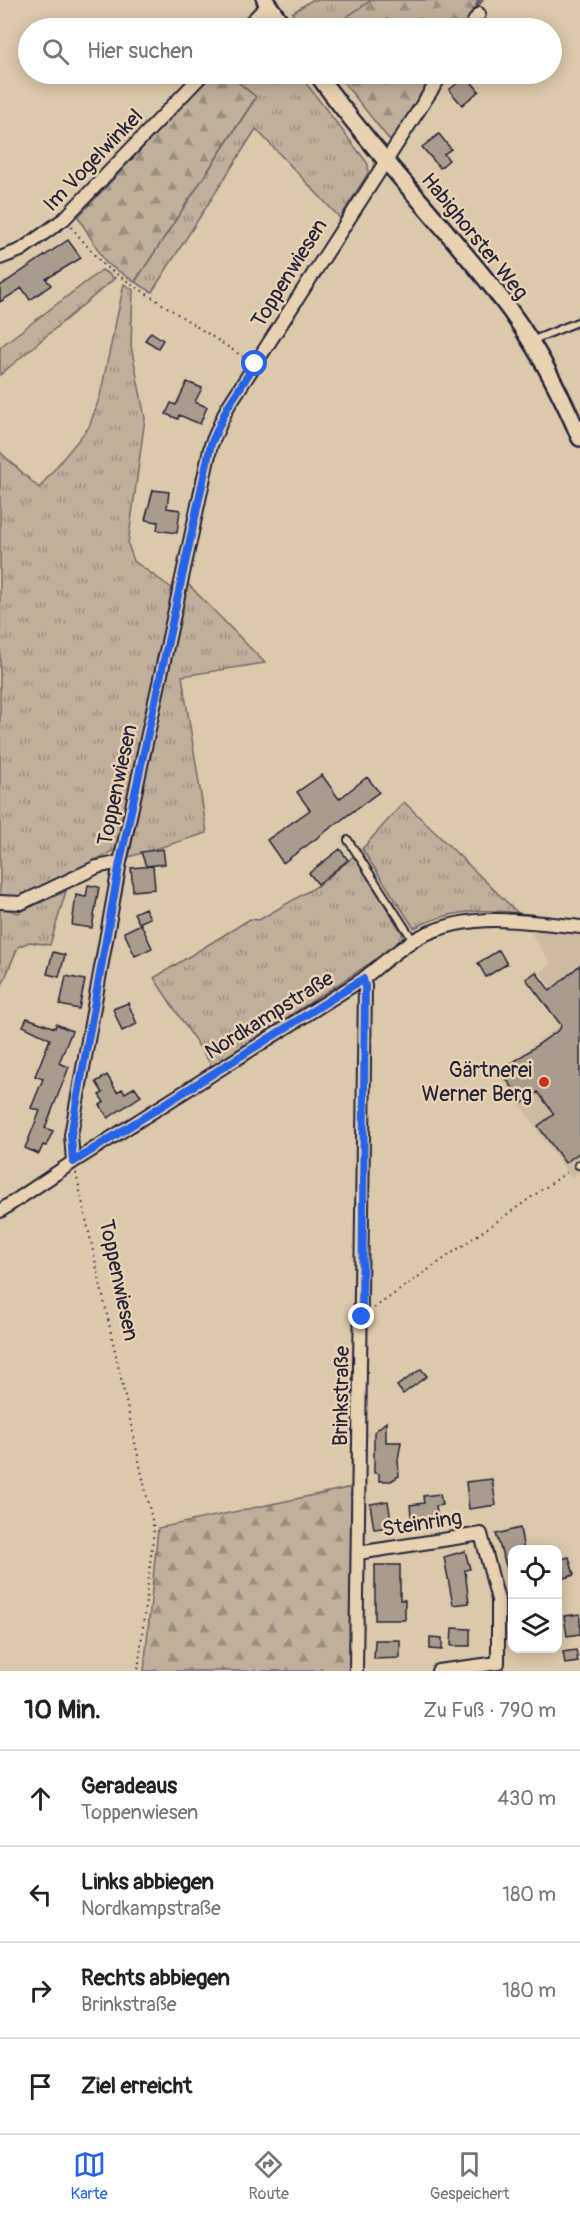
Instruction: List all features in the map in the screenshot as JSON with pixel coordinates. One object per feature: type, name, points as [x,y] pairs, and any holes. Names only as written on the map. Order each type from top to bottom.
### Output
[{"type":"street","points":[[255,18],[269,2],[279,18]]},
{"type":"street","points":[[476,18],[479,14]]},
{"type":"street","name":"Im Vogelwinkel","points":[[0,258],[21,250],[64,219],[193,84]]},
{"type":"street","name":"Habighorster Weg","points":[[325,84],[386,162],[497,293],[531,341],[564,399],[580,438]]},
{"type":"street","name":"Toppenwiesen","points":[[73,1162],[71,1135],[120,862],[211,444],[227,408],[436,84]]},
{"type":"street","points":[[0,902],[21,903],[97,867],[120,862]]},
{"type":"street","name":"Nordkampstraße","points":[[0,1211],[73,1162],[363,979],[413,941],[453,923],[479,919],[509,919],[580,927]]},
{"type":"street","name":"Brinkstraße","points":[[356,1671],[362,1317],[365,986],[363,979]]},
{"type":"street","name":"Steinring","points":[[358,1554],[481,1534],[498,1600],[498,1663],[472,1669],[438,1671]]},
{"type":"lane","points":[[531,341],[580,321]]},
{"type":"lane","points":[[348,840],[413,941]]},
{"type":"path","points":[[64,219],[104,266],[255,364]]},
{"type":"path","name":"Toppenwiesen","points":[[73,1162],[154,1529],[138,1671]]},
{"type":"path","points":[[362,1317],[579,1164]]},
{"type":"shaded area","points":[[528,928],[580,935],[580,1171],[571,1178],[498,1073],[571,1016],[541,973],[551,964]]},
{"type":"green space","points":[[312,0],[372,0],[345,18],[296,18],[292,13]]},
{"type":"green space","points":[[372,0],[483,0],[471,18],[345,18]]},
{"type":"green space","points":[[202,84],[240,84],[256,97],[135,282],[106,263],[78,217]]},
{"type":"green space","points":[[240,84],[307,84],[368,164],[368,173],[340,218],[256,129],[152,292],[135,282],[256,98]]},
{"type":"green space","points":[[345,84],[429,84],[391,142]]},
{"type":"green space","points":[[102,270],[115,278],[0,375],[0,347]]},
{"type":"green space","points":[[124,284],[133,290],[131,346],[145,418],[128,544],[134,561],[173,589],[116,849],[31,895],[13,899],[0,896],[0,452],[39,488],[89,427],[100,396]]},
{"type":"green space","points":[[185,581],[265,663],[182,676],[207,833],[129,857]]},
{"type":"green space","points":[[404,802],[518,913],[465,912],[439,918],[414,928],[362,849]]},
{"type":"green space","points":[[354,856],[402,933],[403,942],[212,1066],[154,978],[250,919],[259,920],[319,885]]},
{"type":"green space","points":[[66,891],[50,945],[29,942],[18,947],[0,990],[0,907],[18,913]]},
{"type":"green space","points":[[352,1487],[350,1671],[144,1671],[158,1528]]},
{"type":"building","points":[[456,84],[473,84],[479,91],[462,105],[449,90]]},
{"type":"building","points":[[439,134],[451,149],[444,154],[449,160],[440,168],[422,147]]},
{"type":"building","points":[[68,240],[81,258],[46,279],[51,285],[30,300],[22,288],[0,302],[0,286]]},
{"type":"building","points":[[151,332],[163,340],[158,348],[145,340]]},
{"type":"building","points":[[187,382],[202,388],[195,402],[207,407],[200,424],[179,415],[178,419],[166,414],[171,403],[176,405]]},
{"type":"building","points":[[153,490],[169,492],[167,508],[180,510],[177,533],[157,530],[158,522],[145,520]]},
{"type":"building","points":[[322,775],[339,799],[367,777],[379,792],[283,863],[267,840],[310,810],[297,792]]},
{"type":"building","points":[[163,849],[165,864],[146,866],[141,852]]},
{"type":"building","points":[[340,849],[348,860],[318,884],[309,873]]},
{"type":"building","points":[[153,866],[155,889],[133,891],[131,868]]},
{"type":"building","points":[[88,885],[99,887],[92,928],[72,925],[76,895],[86,897]]},
{"type":"building","points":[[145,908],[150,918],[139,923],[134,913]]},
{"type":"building","points":[[141,924],[152,948],[135,956],[124,932]]},
{"type":"building","points":[[499,950],[507,964],[486,977],[478,963]]},
{"type":"building","points":[[53,952],[65,955],[59,977],[47,974]]},
{"type":"building","points":[[580,965],[580,1152],[565,1163],[538,1126],[554,1114],[538,1092],[523,1103],[501,1071],[560,1029],[561,1025],[526,979],[536,972],[550,991]]},
{"type":"building","points":[[66,976],[85,980],[79,1009],[60,1005]]},
{"type":"building","points":[[128,1003],[137,1024],[122,1031],[113,1009]]},
{"type":"building","points":[[27,1018],[55,1028],[56,1024],[72,1031],[59,1063],[69,1067],[45,1128],[53,1131],[46,1146],[43,1145],[39,1154],[25,1148],[40,1111],[31,1108],[43,1079],[35,1076],[50,1039],[23,1026]]},
{"type":"building","points":[[107,1075],[117,1092],[122,1089],[125,1093],[135,1087],[141,1096],[108,1118],[100,1105],[104,1102],[99,1095],[103,1093],[96,1082]]},
{"type":"building","points":[[421,1369],[427,1376],[403,1394],[397,1386]]},
{"type":"building","points":[[386,1422],[386,1442],[401,1442],[398,1460],[399,1476],[391,1481],[379,1481],[379,1474],[374,1473],[374,1432]]},
{"type":"building","points":[[492,1479],[496,1505],[469,1509],[466,1482]]},
{"type":"building","points":[[440,1494],[442,1505],[436,1506],[438,1521],[412,1525],[410,1505],[424,1503],[423,1496]]},
{"type":"building","points":[[388,1501],[392,1527],[374,1529],[370,1504]]},
{"type":"building","points":[[520,1528],[523,1545],[508,1545],[508,1572],[496,1534]]},
{"type":"building","points":[[465,1551],[470,1569],[465,1570],[469,1603],[453,1605],[444,1557]]},
{"type":"building","points":[[569,1557],[574,1575],[562,1579],[562,1559]]},
{"type":"building","points":[[375,1565],[400,1565],[400,1600],[405,1600],[405,1620],[375,1620]]},
{"type":"building","points":[[580,1614],[580,1634],[567,1636],[564,1616]]},
{"type":"building","points":[[452,1628],[470,1629],[470,1646],[451,1646]]},
{"type":"building","points":[[430,1637],[442,1638],[442,1650],[430,1649]]},
{"type":"building","points":[[375,1640],[400,1640],[400,1658],[374,1659]]},
{"type":"building","points":[[576,1650],[578,1662],[565,1664],[563,1652]]},
{"type":"waterway","points":[[477,5],[480,0]]},
{"type":"place","name":"Gärtnerei Werner Berg","points":[[544,1082]]},
{"type":"route","points":[[255,364],[227,408],[211,444],[120,862],[71,1135],[73,1162],[363,979],[365,986],[362,1317]]}]
